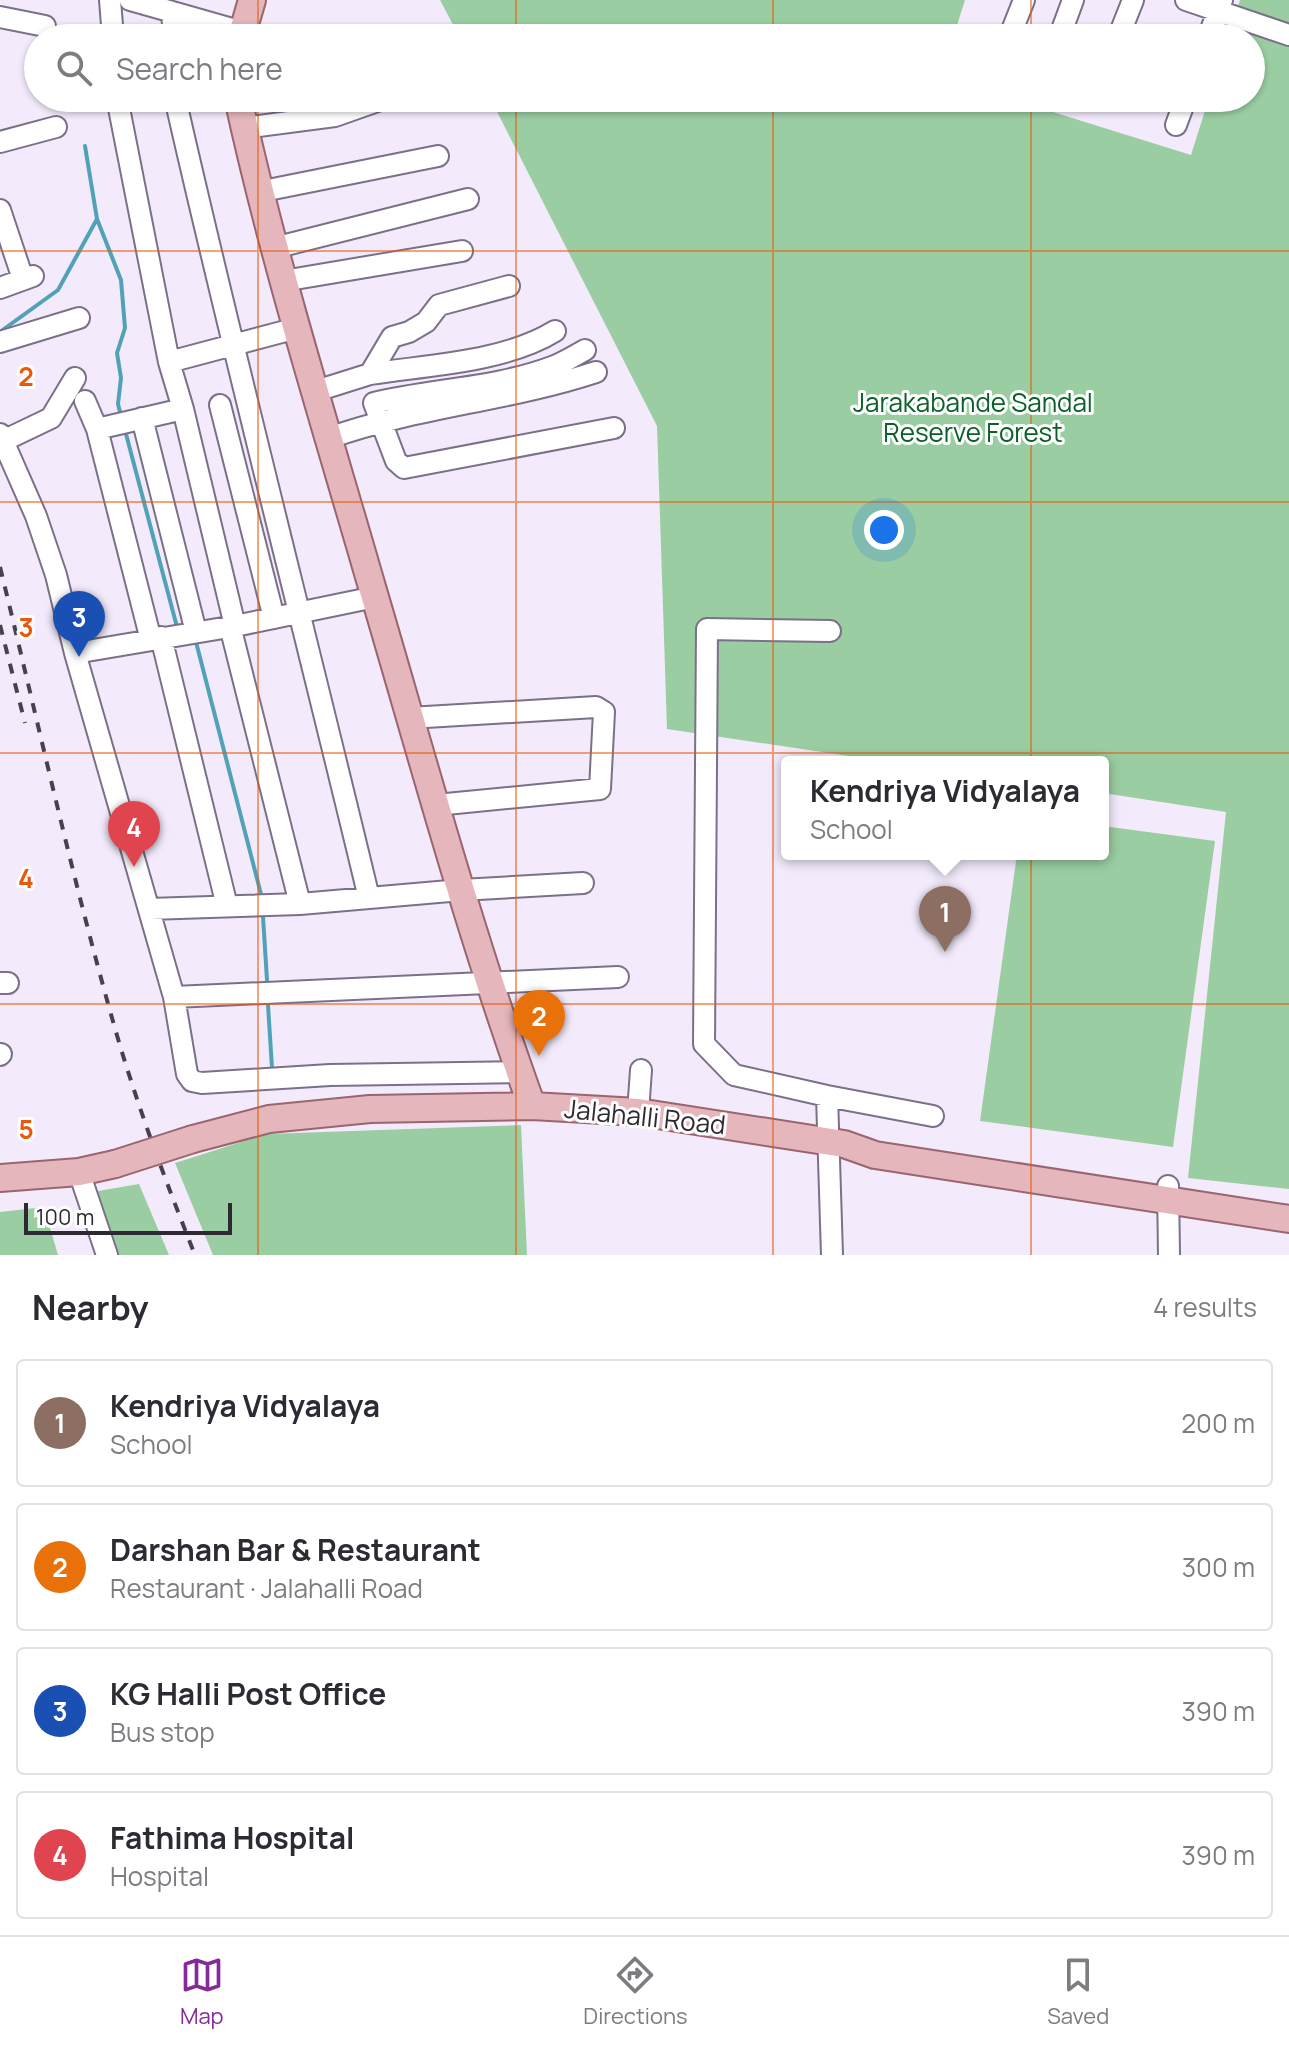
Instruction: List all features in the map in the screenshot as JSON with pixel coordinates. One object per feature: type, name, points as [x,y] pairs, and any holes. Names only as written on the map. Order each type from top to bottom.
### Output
[{"type":"main road","points":[[245,24],[252,0]]},
{"type":"main road","points":[[241,112],[258,192],[409,718],[461,890],[532,1106]]},
{"type":"main road","name":"Jalahalli Road","points":[[0,1178],[79,1172],[269,1119],[370,1109],[532,1106],[638,1112],[836,1142],[875,1155],[1168,1194],[1289,1219]]},
{"type":"main road","points":[[1168,1194],[1289,1205]]},
{"type":"street","points":[[110,0],[112,24]]},
{"type":"street","points":[[130,0],[209,24]]},
{"type":"street","points":[[1015,24],[1024,0]]},
{"type":"street","points":[[1064,24],[1073,0]]},
{"type":"street","points":[[1124,24],[1133,0]]},
{"type":"street","points":[[1186,0],[1220,6],[1263,24]]},
{"type":"street","points":[[172,12],[173,24]]},
{"type":"street","points":[[0,17],[35,24]]},
{"type":"street","points":[[1265,25],[1289,35]]},
{"type":"street","points":[[120,112],[169,362],[183,409],[300,904]]},
{"type":"street","points":[[179,112],[232,345],[301,612],[369,898]]},
{"type":"street","points":[[244,128],[346,112]]},
{"type":"street","points":[[1176,125],[1181,112]]},
{"type":"street","points":[[0,142],[56,127]]},
{"type":"street","points":[[258,192],[438,156]]},
{"type":"street","points":[[274,248],[468,199]]},
{"type":"street","points":[[0,210],[28,278],[0,288]]},
{"type":"street","points":[[283,281],[462,251]]},
{"type":"street","points":[[370,374],[392,337],[426,322],[439,305],[509,286]]},
{"type":"street","points":[[0,342],[79,318]]},
{"type":"street","points":[[169,362],[297,328]]},
{"type":"street","points":[[316,391],[370,374],[497,353],[542,339],[555,331]]},
{"type":"street","points":[[585,350],[551,367],[496,381],[374,403],[396,461],[404,468],[614,428]]},
{"type":"street","points":[[329,438],[415,412],[534,391],[596,372]]},
{"type":"street","points":[[75,378],[51,418],[2,438],[36,516],[56,575],[75,653],[174,997],[187,1074],[192,1081],[202,1083],[330,1075],[520,1072]]},
{"type":"street","points":[[85,401],[97,429],[156,638],[227,906]]},
{"type":"street","points":[[220,405],[274,618]]},
{"type":"street","points":[[97,429],[183,409]]},
{"type":"street","points":[[142,418],[196,632]]},
{"type":"street","points":[[75,653],[233,626],[375,597]]},
{"type":"street","points":[[830,631],[707,629],[704,1044],[734,1075],[933,1116]]},
{"type":"street","points":[[409,718],[596,707],[604,712],[600,789],[436,805]]},
{"type":"street","points":[[149,909],[300,904],[583,883]]},
{"type":"street","points":[[174,997],[618,977]]},
{"type":"street","points":[[638,1112],[641,1070]]},
{"type":"street","points":[[827,1096],[836,1142],[832,1255]]},
{"type":"street","points":[[79,1172],[107,1255]]},
{"type":"street","points":[[1168,1194],[1169,1255]]},
{"type":"green space","points":[[440,0],[965,0],[957,24],[453,24]]},
{"type":"green space","name":"Jarakabande Sandal Reserve Forest","points":[[1240,0],[1289,0],[1289,1189],[1188,1178],[1226,812],[1109,794],[1109,756],[849,756],[667,729],[657,426],[497,112],[1053,112],[1191,155],[1205,112],[1265,112],[1265,24],[1232,24]]},
{"type":"green space","points":[[1109,827],[1215,841],[1173,1147],[980,1121],[1016,860],[1109,860]]},
{"type":"green space","points":[[521,1125],[527,1255],[213,1255],[175,1163],[266,1134]]},
{"type":"green space","points":[[139,1184],[169,1255],[118,1255],[98,1191]]},
{"type":"green space","points":[[44,1207],[58,1255],[0,1255],[0,1212]]},
{"type":"waterway","points":[[85,146],[97,219],[121,280],[125,328],[117,353],[121,378],[120,412]]},
{"type":"waterway","points":[[0,332],[58,290],[97,219]]},
{"type":"waterway","points":[[126,434],[177,627]]},
{"type":"waterway","points":[[196,642],[262,898]]},
{"type":"waterway","points":[[263,917],[267,980]]},
{"type":"waterway","points":[[268,1005],[272,1068]]},
{"type":"railway","points":[[0,567],[70,858],[116,1032],[153,1145],[195,1255]]},
{"type":"railway","points":[[0,625],[25,723]]},
{"type":"place","name":"KG Halli Post Office","points":[[79,657]]},
{"type":"place","name":"Fathima Hospital","points":[[134,867]]},
{"type":"place","name":"Kendriya Vidyalaya","points":[[945,952]]},
{"type":"place","name":"Darshan Bar & Restaurant","points":[[539,1056]]}]
